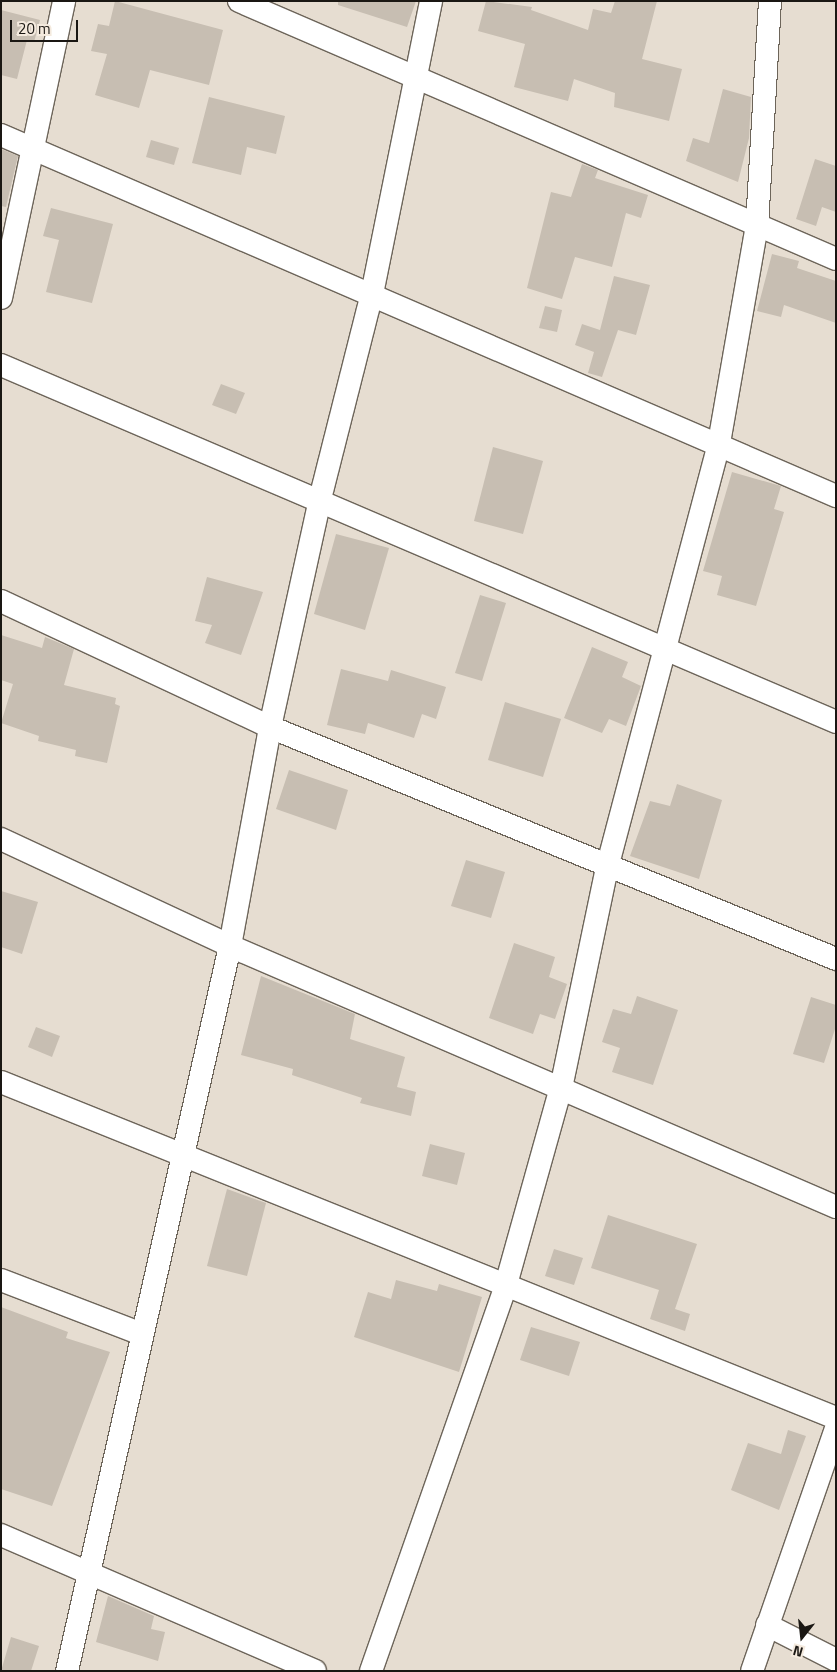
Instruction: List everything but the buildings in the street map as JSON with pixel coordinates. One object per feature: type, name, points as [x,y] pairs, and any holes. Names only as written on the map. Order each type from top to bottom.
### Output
[{"type":"street","points":[[1,298],[64,1]]},
{"type":"street","points":[[239,1],[416,80],[836,258]]},
{"type":"street","points":[[67,1671],[230,946],[270,728],[320,499],[372,294],[431,1]]},
{"type":"street","points":[[371,1671],[505,1288],[561,1088],[608,864],[668,649],[719,443],[757,226],[770,1]]},
{"type":"street","points":[[1,135],[34,147],[719,443],[836,496]]},
{"type":"street","points":[[1,365],[320,499],[836,722]]},
{"type":"street","points":[[1,600],[270,728],[608,864],[836,959]]},
{"type":"street","points":[[1,839],[230,946],[836,1206]]},
{"type":"street","points":[[1,1082],[182,1154],[505,1288],[836,1418]]},
{"type":"street","points":[[1,1280],[142,1334]]},
{"type":"street","points":[[752,1671],[836,1429]]},
{"type":"street","points":[[1,1535],[315,1671]]},
{"type":"street","points":[[767,1625],[836,1660]]}]
